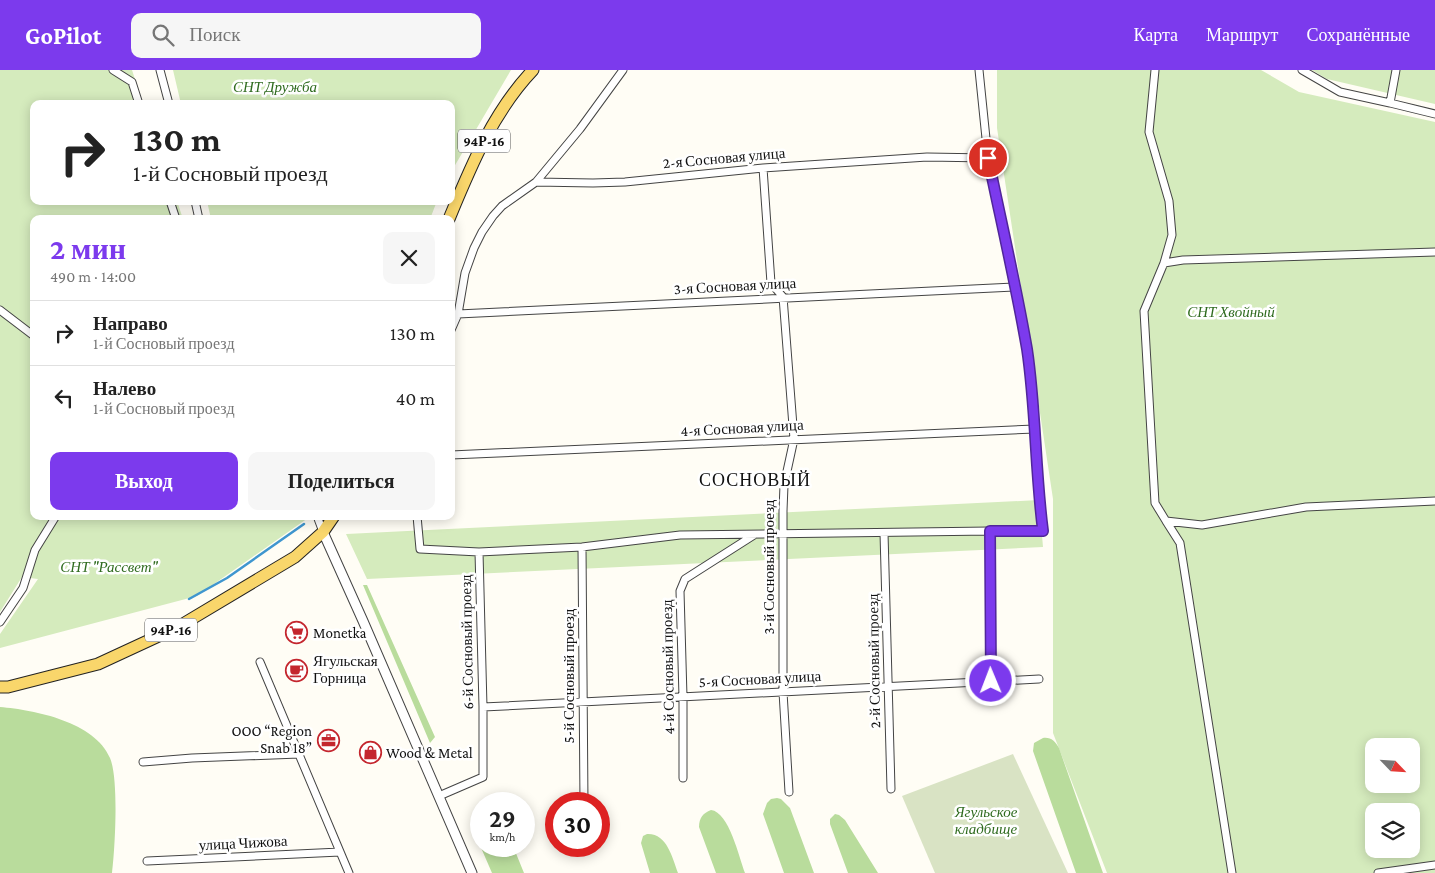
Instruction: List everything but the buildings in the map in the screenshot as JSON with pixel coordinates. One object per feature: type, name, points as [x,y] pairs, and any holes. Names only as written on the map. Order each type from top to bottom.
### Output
[{"type":"main road","name":"94Р-16","points":[[455,204],[474,158],[492,126],[501,111],[533,70]]},
{"type":"main road","name":"94Р-16","points":[[0,687],[98,664],[178,627],[295,557],[323,532],[331,520]]},
{"type":"street","points":[[113,70],[132,82],[138,100]]},
{"type":"street","points":[[160,70],[168,100]]},
{"type":"street","points":[[455,321],[458,314],[465,273],[482,232],[502,206],[536,182],[580,129],[623,70]]},
{"type":"street","points":[[417,520],[420,550],[479,552],[582,547],[680,535],[1043,531],[1038,500],[1035,429],[1027,348],[988,158],[979,70]]},
{"type":"street","points":[[1155,70],[1149,132],[1169,201],[1172,236],[1164,263],[1144,311],[1155,503],[1180,543],[1232,873]]},
{"type":"street","points":[[1302,70],[1340,92],[1435,114]]},
{"type":"street","points":[[1390,103],[1396,70]]},
{"type":"street","name":"2-я Сосновая улица","points":[[536,182],[625,182],[763,168],[927,157],[988,158]]},
{"type":"street","name":"3-й Сосновый проезд","points":[[763,168],[770,283],[783,297],[794,439],[784,485],[783,534],[783,692],[789,792]]},
{"type":"street","points":[[1164,263],[1183,260],[1435,252]]},
{"type":"street","name":"3-я Сосновая улица","points":[[458,314],[1014,287]]},
{"type":"street","points":[[0,310],[30,333]]},
{"type":"street","name":"4-я Сосновая улица","points":[[455,454],[1035,429]]},
{"type":"street","points":[[1166,521],[1202,525],[1306,507],[1435,500]]},
{"type":"street","points":[[0,622],[23,588],[35,550],[54,520]]},
{"type":"street","points":[[318,520],[472,873]]},
{"type":"street","points":[[990,531],[991,681]]},
{"type":"street","name":"2-й Сосновый проезд","points":[[884,533],[890,789]]},
{"type":"street","name":"4-й Сосновый проезд","points":[[683,778],[681,586],[685,578],[755,535]]},
{"type":"street","name":"5-й Сосновый проезд","points":[[582,547],[584,792]]},
{"type":"street","name":"6-й Сосновый проезд","points":[[439,796],[483,777],[479,552]]},
{"type":"street","points":[[260,662],[349,873]]},
{"type":"street","name":"5-я Сосновая улица","points":[[483,707],[1039,679]]},
{"type":"street","points":[[143,762],[299,754]]},
{"type":"street","name":"улица Чижова","points":[[147,861],[340,852]]},
{"type":"street","points":[[1378,873],[1435,865]]},
{"type":"green space","name":"СНТ \"Рассвет\"","points":[[0,70],[132,70],[142,100],[30,100],[30,205],[178,205],[182,215],[30,215],[30,520],[305,520],[197,596],[0,648],[0,634],[38,579],[22,577],[0,612]]},
{"type":"green space","name":"СНТ Дружба","points":[[173,70],[511,70],[455,165],[455,100],[180,100]]},
{"type":"green space","name":"СНТ Хвойный","points":[[997,70],[1261,70],[1299,92],[1435,122],[1435,873],[1107,873],[1053,733],[1053,499],[997,128]]},
{"type":"green space","points":[[1312,70],[1435,70],[1435,104],[1327,79]]},
{"type":"green space","points":[[208,205],[435,205],[432,215],[210,215]]},
{"type":"green space","points":[[1039,500],[1043,547],[367,579],[346,534]]},
{"type":"green space","points":[[363,585],[367,585],[435,737],[430,743]]},
{"type":"green space","points":[[0,707],[30,711],[62,720],[91,735],[102,746],[110,758],[115,781],[115,832],[112,873],[0,873]]},
{"type":"green space","points":[[1043,738],[1052,740],[1059,748],[1103,873],[1076,873],[1033,751],[1034,743]]},
{"type":"green space","name":"Ягульское кладбище","points":[[1013,754],[1068,873],[935,873],[902,796]]},
{"type":"green space","points":[[771,799],[781,799],[790,808],[814,873],[784,873],[763,814],[767,803]]},
{"type":"green space","points":[[711,810],[723,818],[728,827],[745,873],[716,873],[699,827],[702,816]]},
{"type":"green space","points":[[835,814],[845,820],[878,873],[848,873],[830,824],[830,819]]},
{"type":"green space","points":[[647,834],[659,837],[668,847],[678,873],[650,873],[641,843],[643,836]]},
{"type":"green space","points":[[485,857],[517,857],[524,873],[492,873]]},
{"type":"waterway","points":[[189,599],[227,578],[304,524]]},
{"type":"place","name":"Monetka","points":[[297,633]]},
{"type":"place","name":"Ягульская Горница","points":[[297,670]]},
{"type":"place","name":"OOO “Region Snab 18”","points":[[328,740]]},
{"type":"place","name":"Wood & Metal","points":[[370,753]]},
{"type":"district","name":"СОСНОВЫЙ","points":[[755,480]]},
{"type":"route","points":[[988,158],[1027,348],[1032,392],[1038,500],[1043,531],[990,531],[991,681]]}]
